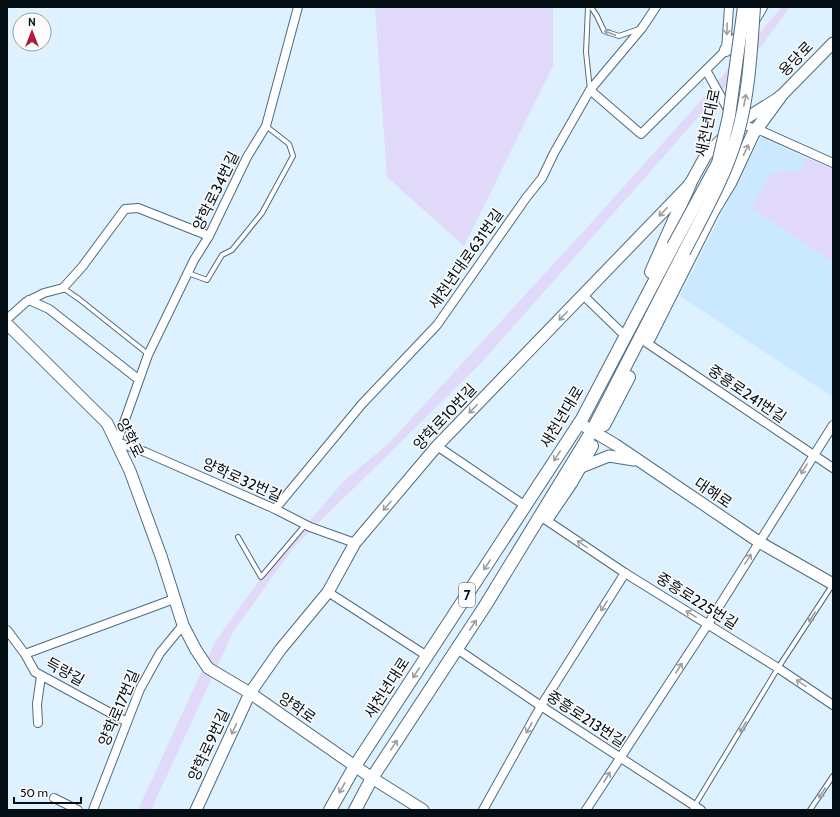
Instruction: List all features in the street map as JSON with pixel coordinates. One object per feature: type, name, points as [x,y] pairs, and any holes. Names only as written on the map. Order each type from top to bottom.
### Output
[{"type":"main road","name":"새천년대로","points":[[330,810],[355,766],[501,543],[524,505],[581,421],[718,163],[729,116],[744,7]]},
{"type":"main road","name":"새천년대로","points":[[355,810],[372,778],[457,649],[595,433],[707,207],[726,166],[737,137],[747,90],[755,7]]},
{"type":"main road","points":[[726,50],[749,27],[761,7]]},
{"type":"main road","name":"용당로","points":[[737,124],[780,97],[831,48]]},
{"type":"main road","points":[[524,543],[538,533],[579,468],[595,433],[646,343],[712,213],[734,175],[757,129],[780,97]]},
{"type":"main road","name":"양학로10번길","points":[[250,694],[280,650],[328,592],[355,543],[437,446],[690,184],[706,155],[737,124]]},
{"type":"main road","points":[[697,171],[710,167],[734,175]]},
{"type":"main road","points":[[581,421],[583,404],[638,299],[690,184]]},
{"type":"main road","name":"양학로","points":[[7,324],[107,423],[130,471],[161,556],[183,624],[196,650],[208,668],[250,694],[372,778],[422,810]]},
{"type":"main road","name":"대해로","points":[[581,421],[595,433],[616,445],[759,542],[833,584]]},
{"type":"main road","points":[[579,468],[609,456],[638,461]]},
{"type":"main road","name":"양학로9번길","points":[[196,810],[250,694]]},
{"type":"street","name":"양학로34번길","points":[[117,442],[138,379],[148,355],[194,260],[209,236],[247,157],[266,126],[298,7]]},
{"type":"street","name":"새천년대로631번길","points":[[275,509],[362,404],[436,325],[526,198],[542,178],[554,153],[590,90],[642,28],[656,7]]},
{"type":"street","points":[[590,90],[641,134],[726,50],[729,7]]},
{"type":"street","points":[[741,7],[748,9],[755,7]]},
{"type":"street","points":[[706,70],[737,124],[757,129],[833,163]]},
{"type":"street","points":[[7,319],[29,300],[44,293],[63,288],[82,267],[124,209],[138,208],[209,236]]},
{"type":"street","points":[[583,295],[621,332]]},
{"type":"street","points":[[29,300],[49,309],[138,379]]},
{"type":"street","name":"중흥로241번길","points":[[646,343],[833,468]]},
{"type":"street","points":[[586,810],[708,624],[833,424]]},
{"type":"street","name":"양학로32번길","points":[[117,442],[145,452],[275,509],[305,525],[355,543]]},
{"type":"street","points":[[437,446],[524,505]]},
{"type":"street","name":"중흥로225번길","points":[[546,520],[625,573],[778,668],[833,705]]},
{"type":"street","points":[[483,810],[541,706],[625,573]]},
{"type":"street","points":[[328,592],[427,656]]},
{"type":"street","points":[[25,654],[174,599]]},
{"type":"street","name":"양학로17번길","points":[[93,810],[140,689],[160,653],[183,624]]},
{"type":"street","name":"득량길","points":[[7,630],[25,654],[35,672],[127,722]]},
{"type":"street","name":"중흥로213번길","points":[[457,649],[696,808]]},
{"type":"street","points":[[38,723],[37,704],[41,676]]},
{"type":"street","points":[[59,803],[78,810]]},
{"type":"lane","points":[[589,7],[597,16],[604,31],[619,36],[642,28]]},
{"type":"lane","points":[[589,7],[586,52],[590,90]]},
{"type":"lane","points":[[188,273],[207,280],[222,255],[232,250],[262,213],[293,156],[288,144],[266,126]]},
{"type":"lane","points":[[63,288],[80,299],[148,355]]},
{"type":"lane","points":[[238,537],[261,577],[305,525]]},
{"type":"lane","points":[[696,808],[778,668],[833,584]]},
{"type":"lane","points":[[810,810],[833,776]]},
{"type":"shaded area","points":[[375,7],[553,7],[553,66],[464,246],[387,177]]},
{"type":"shaded area","points":[[782,7],[790,7],[763,44],[481,363],[293,548],[233,632],[151,810],[138,810],[215,642],[264,574],[344,481],[389,443],[583,232],[697,105]]},
{"type":"shaded area","points":[[761,137],[833,171],[833,397],[680,296]]},
{"type":"shaded area","points":[[806,158],[833,169],[833,262],[751,208],[773,173],[800,171]]}]
